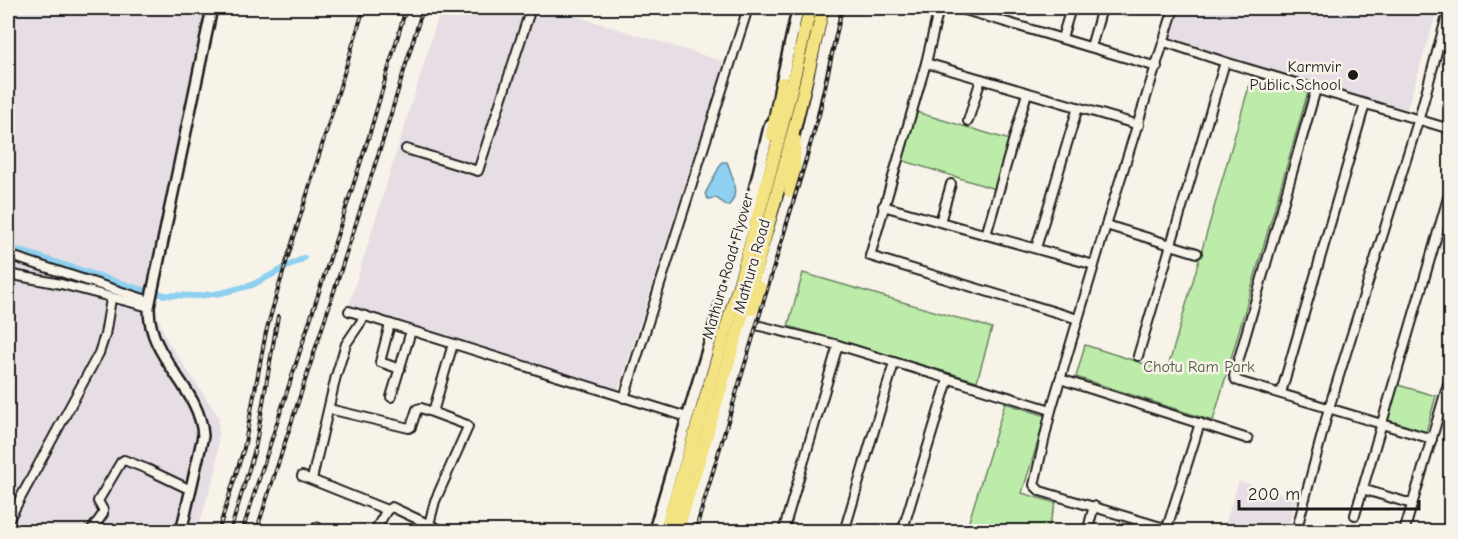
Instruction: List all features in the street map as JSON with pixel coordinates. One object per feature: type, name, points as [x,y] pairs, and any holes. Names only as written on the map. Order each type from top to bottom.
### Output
[{"type":"highway","name":"Mathura Road Flyover","points":[[665,531],[776,151],[810,8]]},
{"type":"highway","points":[[790,191],[794,169],[796,118],[823,8]]},
{"type":"highway","points":[[766,187],[768,160],[783,83]]},
{"type":"highway","name":"Mathura Road","points":[[730,357],[796,118]]},
{"type":"highway","points":[[730,357],[760,288]]},
{"type":"highway","name":"Mathura Road Flyover","points":[[677,531],[730,357]]},
{"type":"main road","name":"Mathura Road","points":[[654,531],[754,192],[764,145],[783,83],[798,8]]},
{"type":"main road","name":"Mathura Road","points":[[688,531],[802,154],[835,8]]},
{"type":"street","points":[[181,531],[203,436],[202,422],[197,407],[156,346],[148,320],[153,286],[212,8]]},
{"type":"street","points":[[406,149],[478,171],[531,8]]},
{"type":"street","points":[[624,398],[748,8]]},
{"type":"street","points":[[939,8],[926,63],[870,256],[1078,319]]},
{"type":"street","points":[[958,8],[987,12],[1157,67]]},
{"type":"street","points":[[1062,38],[1071,8]]},
{"type":"street","points":[[1091,47],[1102,8]]},
{"type":"street","points":[[1174,8],[1060,379],[1034,485],[1040,491],[1162,529],[1178,531]]},
{"type":"street","points":[[1296,531],[1329,408],[1419,118],[1449,8]]},
{"type":"street","points":[[1165,42],[1450,129]]},
{"type":"street","points":[[1138,356],[1225,62]]},
{"type":"street","points":[[926,63],[1139,125]]},
{"type":"street","points":[[968,121],[981,79]]},
{"type":"street","points":[[1317,89],[1234,376],[1241,382],[1432,439]]},
{"type":"street","points":[[986,235],[1027,93]]},
{"type":"street","points":[[1281,393],[1365,104]]},
{"type":"street","points":[[1036,248],[1078,107]]},
{"type":"street","points":[[940,222],[951,184]]},
{"type":"street","points":[[1355,515],[1450,191]]},
{"type":"street","points":[[883,206],[1094,265]]},
{"type":"street","points":[[1106,225],[1197,254]]},
{"type":"street","points":[[8,255],[150,302]]},
{"type":"street","points":[[8,274],[61,284],[111,298],[150,302]]},
{"type":"street","points":[[8,521],[99,353],[105,335],[111,298]]},
{"type":"street","points":[[349,311],[687,417]]},
{"type":"street","points":[[312,479],[346,344],[365,316]]},
{"type":"street","points":[[390,324],[380,362],[400,369]]},
{"type":"street","points":[[752,324],[838,345],[1051,410]]},
{"type":"street","points":[[390,397],[411,331]]},
{"type":"street","points":[[432,412],[453,344]]},
{"type":"street","points":[[783,531],[838,345]]},
{"type":"street","points":[[843,531],[894,363]]},
{"type":"street","points":[[1404,531],[1449,390],[1450,378]]},
{"type":"street","points":[[1060,379],[1248,439]]},
{"type":"street","points":[[902,531],[948,380]]},
{"type":"street","points":[[329,409],[408,428],[411,427],[419,408],[468,427],[435,501],[428,528]]},
{"type":"street","points":[[1162,529],[1200,423]]},
{"type":"street","points":[[90,531],[103,514],[98,501],[124,460],[191,490]]},
{"type":"street","points":[[302,476],[387,510]]},
{"type":"street","points":[[1362,489],[1412,504]]},
{"type":"street","points":[[1087,531],[1094,506]]},
{"type":"street","points":[[374,531],[387,510],[392,507],[428,528],[445,531]]},
{"type":"shaded area","points":[[8,8],[205,8],[146,286],[167,340],[219,417],[217,467],[197,531],[8,531]]},
{"type":"shaded area","points":[[441,8],[550,8],[725,62],[618,391],[349,305]]},
{"type":"shaded area","name":"Karmvir Public School","points":[[1180,8],[1438,8],[1407,109],[1170,42]]},
{"type":"shaded area","points":[[1239,481],[1297,499],[1287,531],[1223,531]]},
{"type":"green space","name":"Chotu Ram Park","points":[[1252,76],[1308,92],[1213,421],[1076,377],[1085,345],[1167,371]]},
{"type":"green space","points":[[916,112],[1010,140],[995,189],[901,160]]},
{"type":"green space","points":[[803,273],[992,328],[977,381],[788,326]]},
{"type":"green space","points":[[1398,385],[1436,396],[1426,432],[1388,420]]},
{"type":"green space","points":[[1005,403],[1046,416],[1022,493],[1056,503],[1047,531],[966,531]]},
{"type":"water","points":[[722,162],[727,162],[735,191],[728,206],[716,198],[708,199],[705,194]]},
{"type":"waterway","points":[[8,247],[165,295],[198,296],[252,285],[304,258]]},
{"type":"railway","points":[[218,532],[244,448],[266,332],[364,8]]},
{"type":"railway","points":[[242,532],[369,136],[406,8]]},
{"type":"railway","points":[[256,532],[383,140],[423,8]]},
{"type":"railway","points":[[695,532],[819,115],[842,8]]},
{"type":"railway","points":[[230,532],[255,449],[278,316]]},
{"type":"place","name":"Karmvir Public School","points":[[1353,75]]}]
